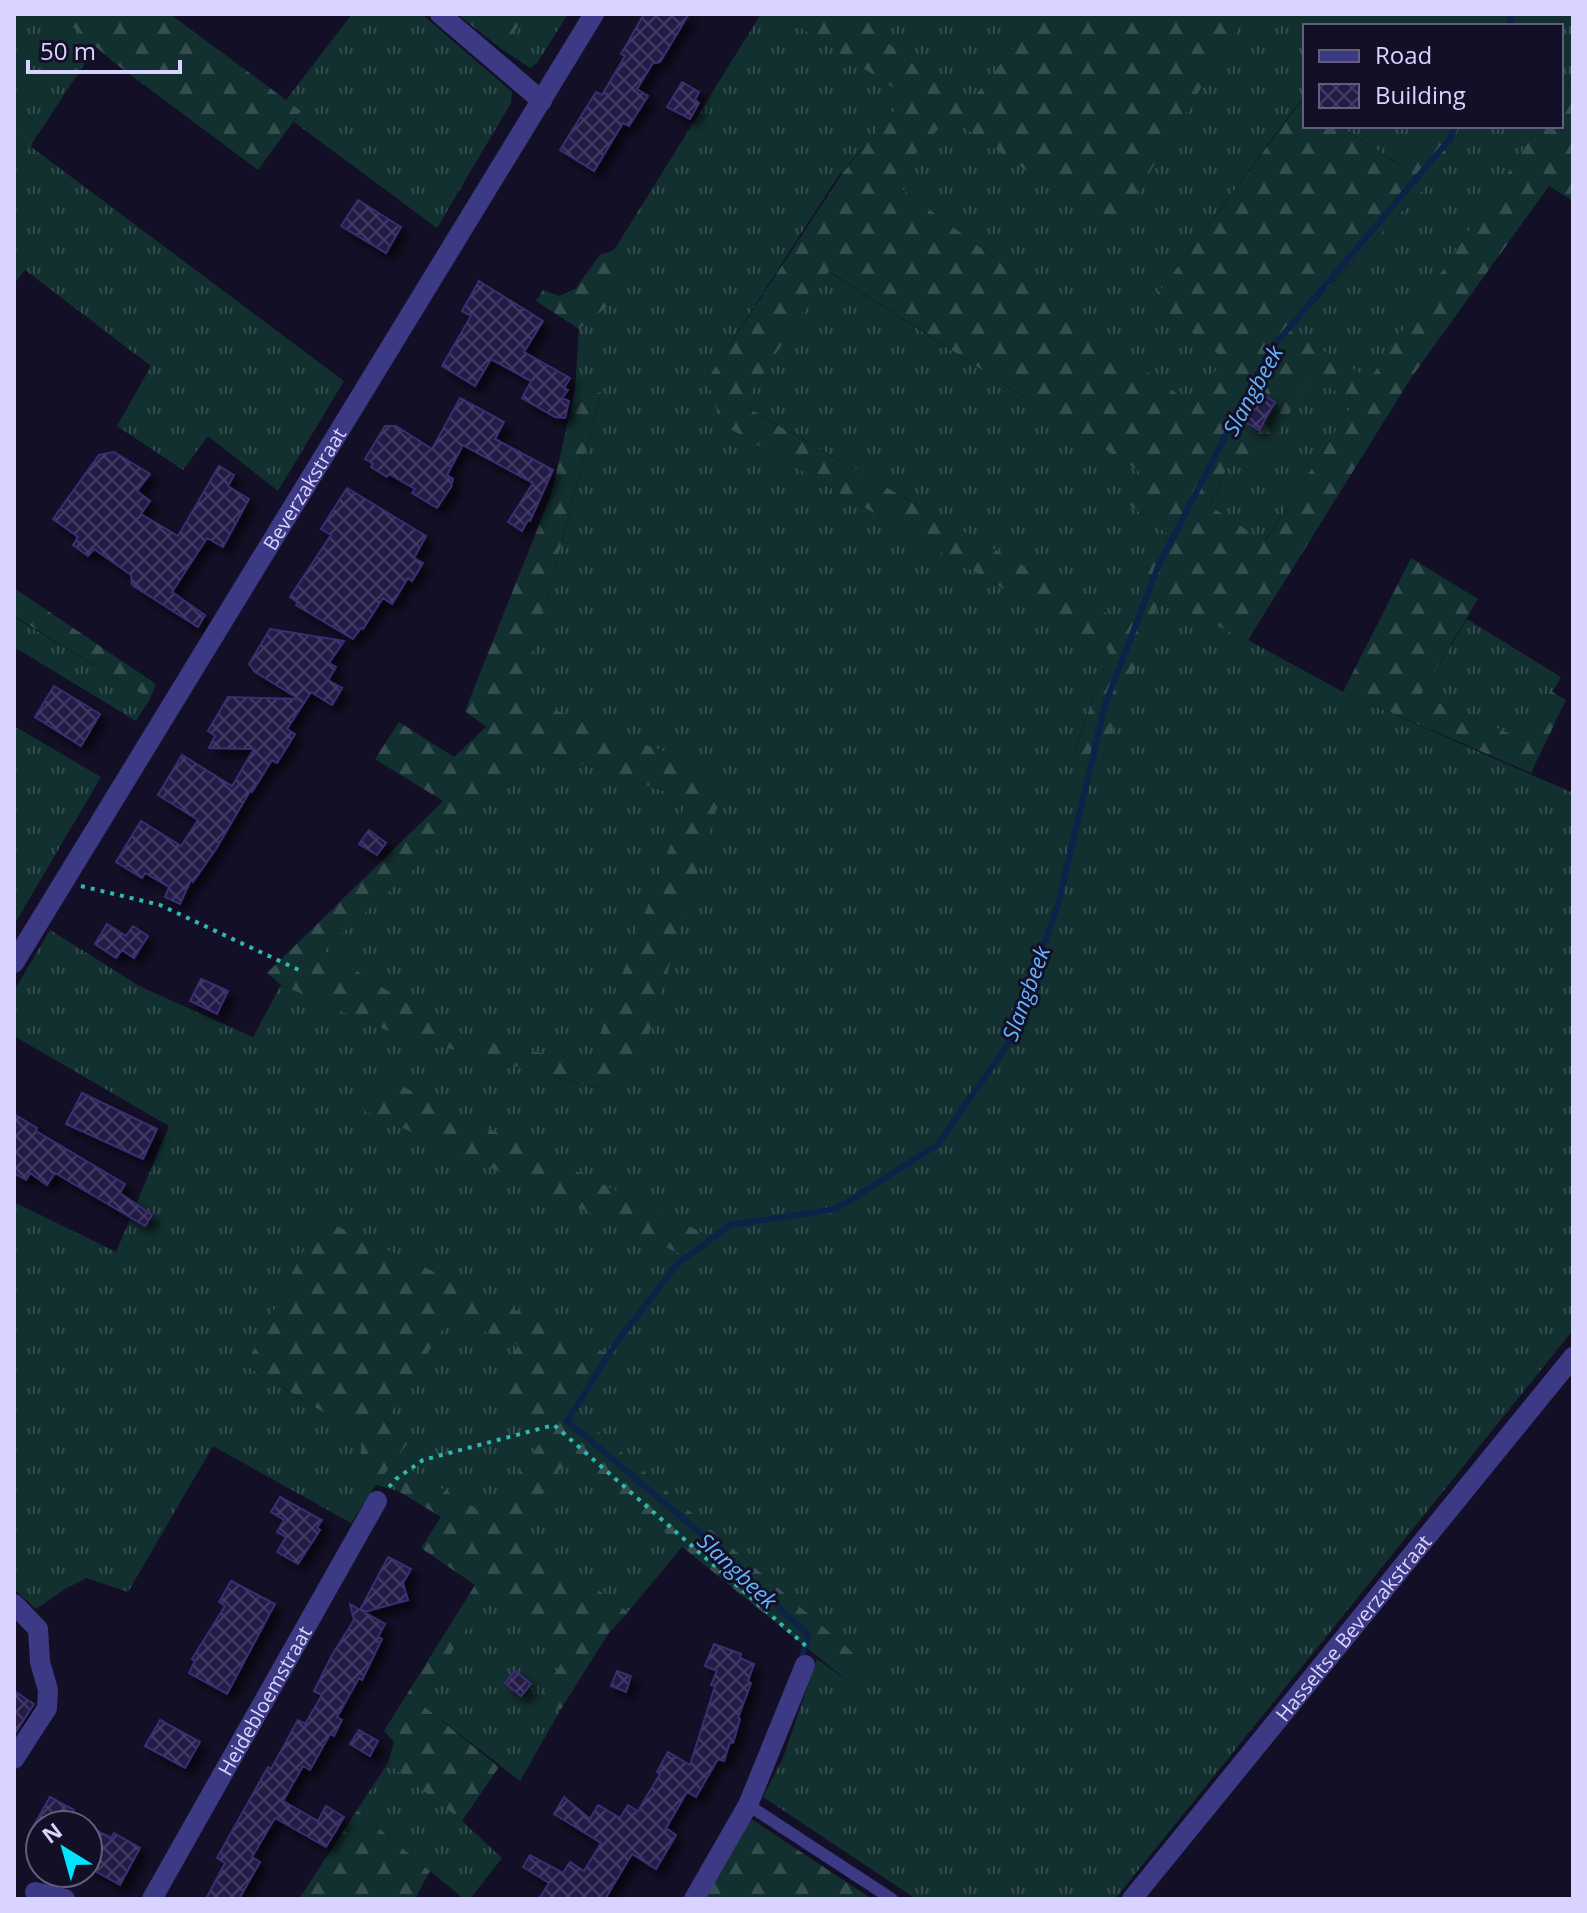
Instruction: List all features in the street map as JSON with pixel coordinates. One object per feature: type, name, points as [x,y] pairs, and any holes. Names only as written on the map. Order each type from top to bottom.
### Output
[{"type":"street","points":[[440,14],[542,101]]},
{"type":"street","name":"Beverzakstraat","points":[[14,963],[594,14]]},
{"type":"street","name":"Hasseltse Beverzakstraat","points":[[1132,1899],[1573,1357]]},
{"type":"street","name":"Heidebloemstraat","points":[[152,1899],[377,1501]]},
{"type":"street","points":[[14,1604],[38,1629],[40,1662],[48,1690],[47,1708],[14,1759]]},
{"type":"street","points":[[694,1899],[748,1805],[805,1665]]},
{"type":"street","points":[[35,1892],[65,1899]]},
{"type":"lane","points":[[748,1805],[892,1899]]},
{"type":"path","points":[[63,882],[160,905],[301,971]]},
{"type":"path","points":[[377,1501],[396,1479],[423,1460],[554,1425],[806,1645],[805,1665]]},
{"type":"green space","points":[[14,14],[57,14],[96,46],[43,127],[14,106]]},
{"type":"green space","points":[[57,14],[170,14],[301,111],[258,170],[116,64]]},
{"type":"green space","points":[[352,14],[422,14],[512,92],[511,103],[437,228],[294,122],[301,111],[286,100]]},
{"type":"green space","points":[[457,14],[526,14],[503,50]]},
{"type":"green space","points":[[526,14],[568,14],[537,63],[530,68],[503,50]]},
{"type":"green space","points":[[761,14],[780,14],[907,96],[837,178],[708,378],[720,423],[1110,651],[1074,751],[1102,762],[1160,600],[1248,640],[1343,692],[1573,793],[1573,1330],[1115,1899],[916,1899],[763,1797],[783,1758],[817,1659],[849,1682],[866,1664],[573,1410],[606,1354],[320,1218],[247,1366],[362,1436],[359,1471],[412,1436],[385,1422],[450,1317],[518,1345],[496,1387],[520,1414],[547,1418],[543,1438],[489,1516],[409,1470],[398,1491],[376,1485],[351,1523],[213,1446],[128,1592],[87,1578],[36,1609],[14,1589],[14,1202],[116,1252],[169,1126],[14,1036],[14,991],[50,930],[141,987],[253,1037],[281,985],[398,1035],[597,1088],[638,1070],[702,766],[521,697],[601,394],[575,390],[579,329],[614,301],[624,272],[614,250]]},
{"type":"green space","points":[[780,14],[890,14],[880,36],[920,70],[971,101],[1040,14],[1246,14],[1114,231],[949,117],[891,181],[1191,404],[1224,359],[1153,300],[1301,101],[1303,128],[1343,128],[1402,167],[1429,128],[1460,128],[1428,184],[1288,329],[1370,379],[1538,128],[1563,128],[1563,90],[1573,75],[1573,201],[1549,186],[1411,378],[1248,640],[1160,600],[1102,762],[1074,752],[1110,651],[720,423],[708,378],[844,171],[906,96]],"holes":[[[829,271],[1140,472],[1123,500],[1168,534],[1123,623],[743,405]],[[1311,377],[1354,402],[1265,542],[1210,506],[1231,459],[1253,475]]]},
{"type":"green space","points":[[890,14],[1040,14],[971,101],[920,70],[879,36]]},
{"type":"green space","points":[[1246,14],[1483,14],[1481,24],[1303,24],[1303,103],[1300,101],[1153,300],[1225,359],[1191,404],[891,181],[948,116],[1114,231]]},
{"type":"green space","points":[[1483,14],[1518,14],[1515,24],[1481,24]]},
{"type":"green space","points":[[1518,14],[1573,14],[1573,75],[1563,90],[1563,24],[1515,24]]},
{"type":"green space","points":[[14,106],[43,127],[14,170]]},
{"type":"green space","points":[[1343,128],[1429,128],[1403,167]]},
{"type":"green space","points":[[1460,128],[1538,128],[1370,380],[1288,330],[1428,184]]},
{"type":"green space","points":[[30,146],[344,381],[278,491],[208,436],[183,470],[117,426],[151,366],[25,270],[14,284],[14,170]]},
{"type":"green space","points":[[614,250],[624,272],[614,301],[579,329],[536,301],[543,290],[559,296],[575,289],[600,255]]},
{"type":"green space","points":[[828,271],[1140,472],[1123,500],[1168,534],[1124,624],[742,404]]},
{"type":"green space","points":[[1311,376],[1354,402],[1264,543],[1210,507],[1231,459],[1253,475]]},
{"type":"green space","points":[[575,390],[601,393],[521,697],[702,766],[720,798],[638,1070],[598,1088],[398,1035],[281,985],[267,973],[443,801],[375,759],[399,722],[454,757],[486,727],[465,711],[552,492]],"holes":[[[545,752],[662,790],[685,805],[590,1061],[525,1050],[453,1032],[323,950]]]},
{"type":"green space","points":[[1411,558],[1478,599],[1421,695],[1524,740],[1551,691],[1566,700],[1531,773],[1343,692]]},
{"type":"green space","points":[[14,588],[156,684],[150,699],[14,616]]},
{"type":"green space","points":[[14,617],[150,699],[136,721],[14,647]]},
{"type":"green space","points":[[1467,619],[1561,677],[1524,740],[1421,695]]},
{"type":"green space","points":[[14,726],[101,777],[14,925]]},
{"type":"green space","points":[[545,752],[662,790],[685,805],[590,1061],[525,1050],[453,1032],[322,950]]},
{"type":"green space","points":[[383,1077],[709,1236],[683,1255],[363,1110]]},
{"type":"green space","points":[[320,1218],[606,1353],[573,1410],[866,1664],[849,1682],[570,1456],[515,1529],[628,1612],[608,1634],[561,1709],[547,1711],[539,1699],[567,1654],[488,1592],[421,1704],[499,1767],[462,1821],[388,1763],[394,1742],[384,1731],[475,1585],[421,1548],[441,1517],[398,1491],[409,1469],[489,1516],[543,1438],[547,1419],[520,1414],[498,1403],[496,1387],[518,1345],[450,1317],[385,1422],[413,1436],[377,1484],[359,1471],[362,1436],[246,1365]]},
{"type":"green space","points":[[570,1455],[682,1547],[628,1612],[514,1529]]},
{"type":"green space","points":[[488,1592],[567,1654],[540,1699],[547,1711],[561,1709],[520,1781],[421,1704]]},
{"type":"green space","points":[[388,1763],[462,1821],[502,1858],[470,1899],[464,1899],[357,1810]]},
{"type":"green space","points":[[357,1810],[430,1871],[415,1899],[299,1899]]},
{"type":"green space","points":[[751,1819],[872,1899],[704,1899]]},
{"type":"building","points":[[644,14],[689,14],[660,62],[653,63],[637,89],[648,96],[629,126],[623,123],[594,171],[560,150],[596,92],[602,95],[625,56],[621,54]]},
{"type":"building","points":[[682,82],[699,92],[695,100],[699,103],[690,119],[667,107]]},
{"type":"building","points":[[358,200],[401,227],[386,253],[341,226]]},
{"type":"building","points":[[479,281],[543,321],[524,352],[570,378],[564,388],[568,390],[562,398],[569,401],[565,418],[555,417],[522,398],[531,381],[491,359],[475,386],[442,366],[471,316],[462,311]]},
{"type":"building","points":[[1262,394],[1275,402],[1259,430],[1246,422]]},
{"type":"building","points":[[460,398],[504,422],[495,439],[553,470],[530,521],[522,531],[508,522],[533,483],[463,445],[447,475],[453,479],[451,487],[437,508],[412,493],[415,489],[389,474],[387,477],[365,459],[385,426],[396,426],[432,449]]},
{"type":"building","points":[[114,452],[150,474],[137,491],[150,501],[141,514],[178,536],[219,466],[234,475],[228,486],[249,499],[223,547],[207,538],[172,592],[205,615],[198,627],[132,585],[131,575],[94,549],[88,556],[73,545],[78,537],[53,519],[99,455]]},
{"type":"building","points":[[347,488],[426,536],[414,558],[423,563],[412,581],[408,578],[392,604],[383,598],[353,639],[296,605],[297,602],[290,597],[331,535],[321,529]]},
{"type":"building","points":[[270,629],[344,641],[329,663],[336,667],[328,680],[342,688],[332,705],[311,692],[287,729],[295,734],[277,763],[272,760],[250,791],[216,849],[193,882],[191,880],[180,904],[165,897],[169,887],[145,873],[142,878],[116,862],[141,821],[181,846],[198,820],[158,795],[182,755],[232,786],[254,749],[209,748],[215,736],[208,731],[228,697],[299,699],[255,672],[249,664]]},
{"type":"building","points":[[54,686],[100,714],[81,746],[35,717]]},
{"type":"building","points":[[369,830],[386,843],[377,855],[359,844]]},
{"type":"building","points":[[107,924],[126,936],[133,926],[148,936],[134,958],[122,950],[116,958],[95,944]]},
{"type":"building","points":[[201,979],[228,991],[217,1014],[190,1001]]},
{"type":"building","points":[[82,1093],[157,1129],[143,1159],[66,1124]]},
{"type":"building","points":[[14,1114],[37,1128],[36,1131],[125,1184],[120,1193],[152,1215],[145,1226],[55,1173],[47,1185],[30,1173],[26,1180],[14,1173]]},
{"type":"building","points":[[280,1497],[322,1520],[317,1528],[320,1530],[298,1564],[277,1552],[286,1537],[277,1532],[284,1520],[271,1512]]},
{"type":"building","points":[[388,1557],[411,1569],[403,1583],[408,1600],[364,1612],[385,1624],[378,1637],[382,1639],[362,1680],[359,1678],[337,1717],[342,1720],[334,1736],[330,1734],[310,1770],[303,1766],[283,1801],[318,1821],[326,1806],[344,1817],[326,1847],[275,1818],[252,1857],[260,1862],[239,1899],[206,1899],[225,1863],[217,1858],[268,1767],[271,1769],[298,1720],[305,1724],[322,1695],[314,1691],[354,1620],[350,1604],[360,1610]]},
{"type":"building","points":[[231,1581],[275,1604],[227,1694],[189,1673],[195,1661],[192,1659],[225,1606],[219,1602]]},
{"type":"building","points":[[714,1644],[741,1654],[740,1658],[754,1664],[748,1681],[751,1683],[733,1743],[730,1742],[724,1761],[718,1759],[696,1797],[687,1792],[666,1828],[676,1835],[656,1869],[632,1854],[605,1899],[539,1899],[549,1883],[523,1867],[530,1855],[563,1873],[570,1862],[584,1871],[601,1843],[554,1814],[564,1797],[590,1819],[598,1805],[620,1818],[628,1805],[638,1811],[660,1774],[657,1772],[668,1752],[690,1765],[715,1686],[711,1685],[717,1671],[705,1666]]},
{"type":"building","points":[[515,1671],[531,1684],[521,1696],[505,1683]]},
{"type":"building","points":[[617,1671],[631,1676],[626,1692],[611,1686]]},
{"type":"building","points":[[14,1691],[34,1704],[14,1735]]},
{"type":"building","points":[[160,1720],[200,1742],[185,1768],[145,1746]]},
{"type":"building","points":[[359,1730],[378,1741],[370,1756],[350,1744]]},
{"type":"building","points":[[50,1797],[72,1809],[43,1809]]},
{"type":"building","points":[[114,1833],[140,1848],[120,1885],[104,1876],[104,1834],[111,1838]]},
{"type":"waterway","name":"Slangbeek","points":[[1510,24],[1512,14]]},
{"type":"waterway","name":"Slangbeek","points":[[801,1661],[808,1635],[699,1532],[567,1421],[617,1342],[677,1264],[730,1225],[836,1209],[937,1145],[1006,1047],[1058,905],[1105,705],[1159,564],[1270,350],[1450,139],[1454,128]]}]
